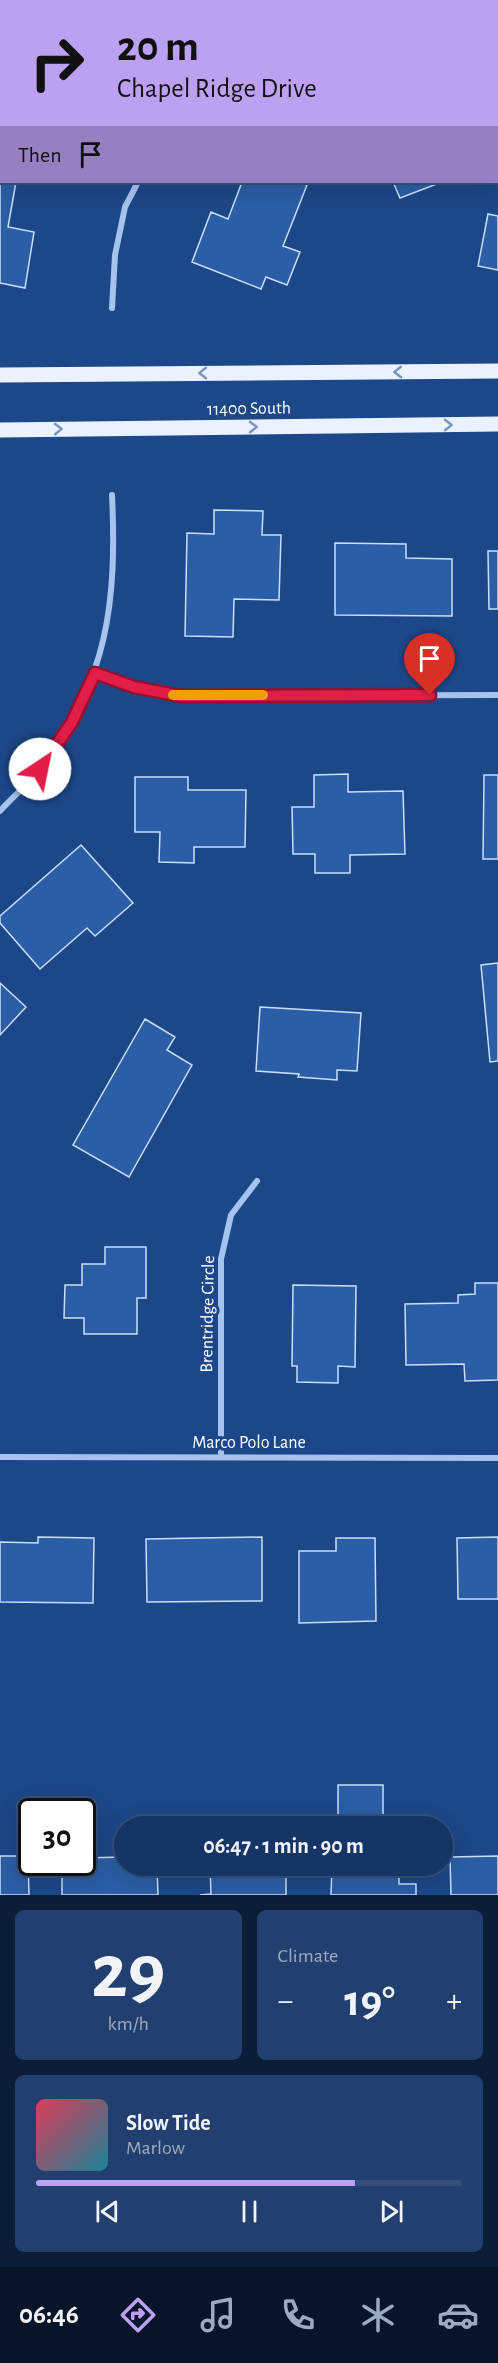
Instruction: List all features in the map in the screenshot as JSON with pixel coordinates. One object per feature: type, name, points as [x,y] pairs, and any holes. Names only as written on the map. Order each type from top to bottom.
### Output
[{"type":"main road","name":"11400 South","points":[[0,375],[498,371]]},
{"type":"main road","name":"11400 South","points":[[0,430],[498,424]]},
{"type":"street","points":[[112,308],[115,255],[125,207],[137,183]]},
{"type":"street","points":[[0,812],[40,769],[72,722],[95,673],[113,585],[112,495]]},
{"type":"street","points":[[95,673],[134,687],[181,696],[498,695]]},
{"type":"street","name":"Brentridge Circle","points":[[220,1457],[220,1259],[231,1215],[257,1181]]},
{"type":"street","name":"Marco Polo Lane","points":[[0,1457],[498,1458]]},
{"type":"building","points":[[0,183],[16,183],[8,227],[34,232],[25,288],[0,283]]},
{"type":"building","points":[[242,183],[307,185],[283,246],[300,252],[287,285],[266,277],[261,289],[192,262],[211,212],[228,219]]},
{"type":"building","points":[[393,183],[439,183],[400,198]]},
{"type":"building","points":[[488,214],[498,216],[498,270],[478,266]]},
{"type":"building","points":[[214,510],[263,511],[262,535],[281,535],[279,600],[234,599],[233,637],[185,636],[187,533],[214,534]]},
{"type":"building","points":[[335,543],[406,544],[406,558],[452,559],[452,616],[335,615]]},
{"type":"building","points":[[488,551],[498,551],[498,609],[489,609]]},
{"type":"building","points":[[348,774],[348,792],[403,791],[405,854],[350,855],[350,873],[315,873],[315,854],[293,854],[292,807],[314,807],[314,775]]},
{"type":"building","points":[[484,775],[498,775],[498,859],[483,859]]},
{"type":"building","points":[[135,777],[188,777],[188,790],[246,790],[245,847],[194,847],[194,863],[159,862],[160,832],[135,832]]},
{"type":"building","points":[[81,845],[133,903],[95,936],[87,928],[40,969],[0,923],[0,916]]},
{"type":"building","points":[[498,963],[498,1061],[490,1062],[481,965]]},
{"type":"building","points":[[0,983],[26,1007],[0,1035]]},
{"type":"building","points":[[260,1007],[361,1013],[357,1071],[337,1070],[337,1080],[256,1071]]},
{"type":"building","points":[[145,1019],[175,1037],[167,1050],[192,1065],[129,1177],[73,1145]]},
{"type":"building","points":[[105,1247],[146,1247],[146,1298],[137,1298],[137,1334],[84,1334],[84,1318],[64,1318],[65,1285],[82,1285],[82,1264],[105,1264]]},
{"type":"building","points":[[475,1283],[498,1283],[498,1380],[465,1381],[464,1364],[406,1365],[405,1304],[458,1303],[458,1295],[475,1294]]},
{"type":"building","points":[[293,1285],[356,1286],[355,1367],[338,1366],[338,1383],[297,1382],[297,1366],[292,1366]]},
{"type":"building","points":[[38,1537],[94,1538],[93,1603],[0,1602],[0,1542],[38,1543]]},
{"type":"building","points":[[262,1537],[262,1601],[147,1602],[146,1539]]},
{"type":"building","points":[[498,1537],[498,1599],[458,1599],[457,1538]]},
{"type":"building","points":[[336,1538],[375,1538],[376,1621],[299,1623],[299,1551],[336,1551]]},
{"type":"building","points":[[338,1785],[383,1785],[383,1816],[338,1816]]},
{"type":"building","points":[[0,1856],[18,1856],[18,1876],[29,1876],[29,1895],[0,1895]]},
{"type":"building","points":[[498,1856],[498,1895],[451,1895],[453,1857]]},
{"type":"building","points":[[114,1857],[114,1876],[157,1876],[158,1895],[62,1895],[62,1876],[96,1876],[96,1858]]},
{"type":"building","points":[[210,1876],[286,1876],[286,1895],[200,1895],[211,1894]]},
{"type":"building","points":[[332,1876],[399,1876],[399,1884],[416,1884],[416,1895],[331,1895]]},
{"type":"slow traffic","points":[[173,695],[263,695]]},
{"type":"route","points":[[40,769],[72,722],[95,673],[134,687],[181,696],[430,695]]}]
